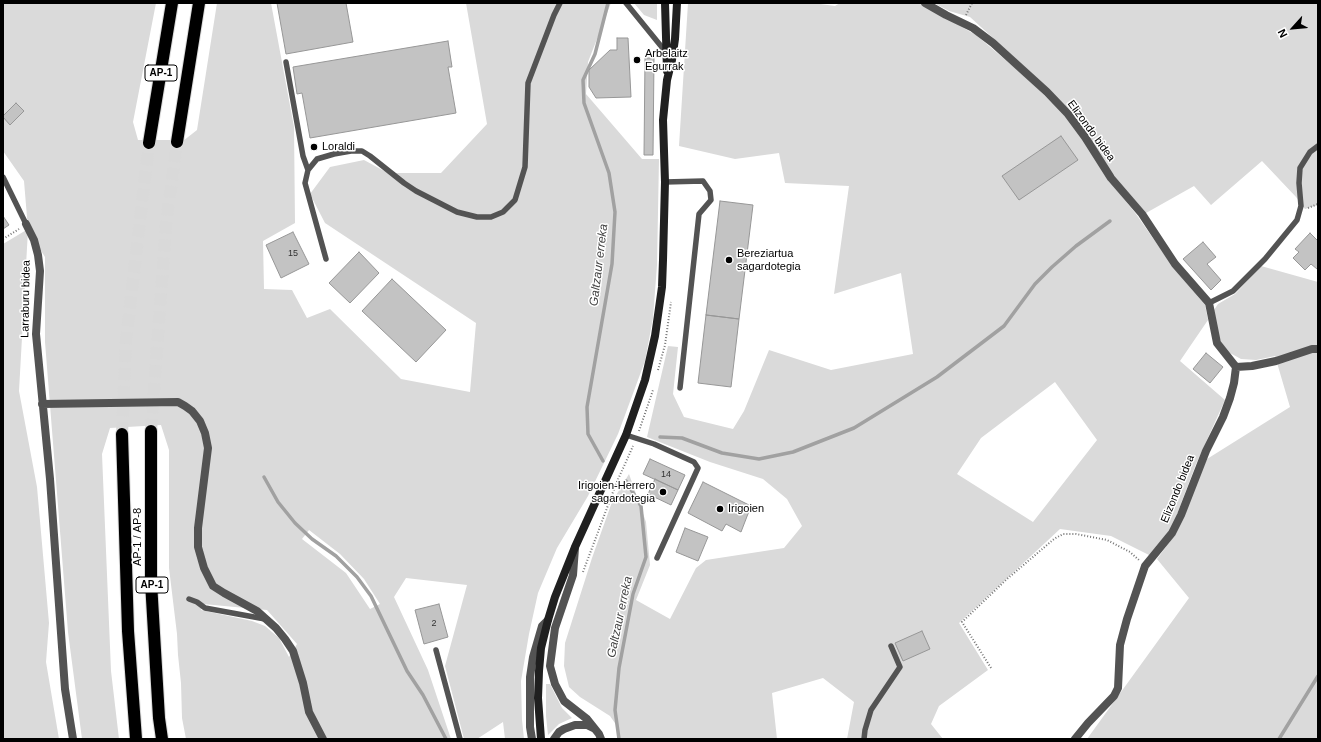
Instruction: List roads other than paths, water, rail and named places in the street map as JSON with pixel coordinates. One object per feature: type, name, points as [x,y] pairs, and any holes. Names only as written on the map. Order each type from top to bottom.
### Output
[{"type":"highway","name":"AP-1","points":[[149,143],[172,3]]},
{"type":"highway","name":"AP-1","points":[[177,142],[199,3]]},
{"type":"highway","name":"AP-1 / AP-8","points":[[151,431],[151,582],[159,718],[162,739]]},
{"type":"highway","name":"AP-1 / AP-8","points":[[122,434],[128,630],[136,739]]},
{"type":"main road","points":[[541,739],[538,698],[539,671],[541,648],[548,620],[555,597],[575,547],[626,435],[645,380],[660,307],[665,182],[663,120],[667,80],[665,3]]},
{"type":"main road","points":[[667,80],[675,39],[677,3]]},
{"type":"street","name":"Elizondo bidea","points":[[925,3],[973,28],[993,43],[1047,92],[1068,114],[1111,178],[1142,214],[1175,264],[1209,303],[1217,343],[1236,367],[1234,383],[1223,417],[1206,451],[1181,515],[1172,533],[1145,566],[1120,645],[1118,688],[1114,696],[1075,739]]},
{"type":"street","name":"Larraburu bidea","points":[[26,224],[34,240],[40,271],[36,334],[50,479],[65,689],[73,739]]},
{"type":"street","points":[[1236,367],[1252,366],[1276,361],[1312,349],[1318,349]]},
{"type":"street","points":[[42,404],[178,402],[192,411],[205,432],[208,448],[198,528],[198,547],[204,568],[213,586],[257,611],[276,628],[293,651],[303,683],[309,712],[323,739]]},
{"type":"street","points":[[575,547],[573,576],[555,628],[550,666],[555,684],[564,701],[587,719],[601,739]]},
{"type":"street","points":[[532,739],[530,728],[531,670],[537,640],[542,626],[548,620]]},
{"type":"street","points":[[554,739],[564,728],[575,724],[587,725],[594,728]]},
{"type":"lane","points":[[326,259],[305,183],[308,170],[317,159],[345,152],[362,151],[416,191],[457,212],[477,217],[491,217],[503,212],[515,200],[525,167],[528,83],[560,3]]},
{"type":"lane","points":[[626,3],[666,51]]},
{"type":"lane","points":[[286,62],[303,156],[308,170]]},
{"type":"lane","points":[[1209,303],[1233,291],[1265,259],[1297,220],[1301,206],[1299,183],[1300,168],[1310,152],[1318,146]]},
{"type":"lane","name":"Larraburu bidea","points":[[3,177],[26,224]]},
{"type":"lane","points":[[665,182],[704,181],[710,191],[711,200],[699,214],[680,388]]},
{"type":"lane","points":[[626,435],[654,444],[694,462],[698,468],[657,558]]},
{"type":"lane","points":[[189,599],[197,602],[205,608],[267,620]]},
{"type":"lane","points":[[864,739],[865,730],[872,710],[900,667],[891,646]]},
{"type":"lane","points":[[436,650],[460,739]]},
{"type":"waterway","name":"Galtzaur erreka","points":[[603,461],[588,434],[587,407],[612,264],[615,212],[609,173],[584,103],[583,80],[595,54],[608,3]]},
{"type":"waterway","points":[[660,437],[682,438],[722,453],[759,459],[793,452],[854,428],[937,377],[1004,326],[1035,284],[1052,267],[1076,246],[1110,221]]},
{"type":"waterway","points":[[264,477],[278,502],[295,523],[312,539],[336,556],[357,577],[371,596],[407,671],[423,695],[446,739]]},
{"type":"waterway","name":"Galtzaur erreka","points":[[619,739],[615,710],[619,668],[633,594],[646,557],[641,506],[626,481]]},
{"type":"waterway","points":[[1279,739],[1318,676]]},
{"type":"tunnel","points":[[151,431],[166,225],[177,142]]},
{"type":"tunnel","points":[[122,434],[126,341],[149,143]]},
{"type":"place","name":"Arbelaitz Egurrak","points":[[637,60]]},
{"type":"place","name":"Loraldi","points":[[314,147]]},
{"type":"place","name":"Bereziartua sagardotegia","points":[[729,260]]},
{"type":"place","name":"Irigoien-Herrero sagardotegia","points":[[663,492]]},
{"type":"place","name":"Irigoien","points":[[720,509]]}]
